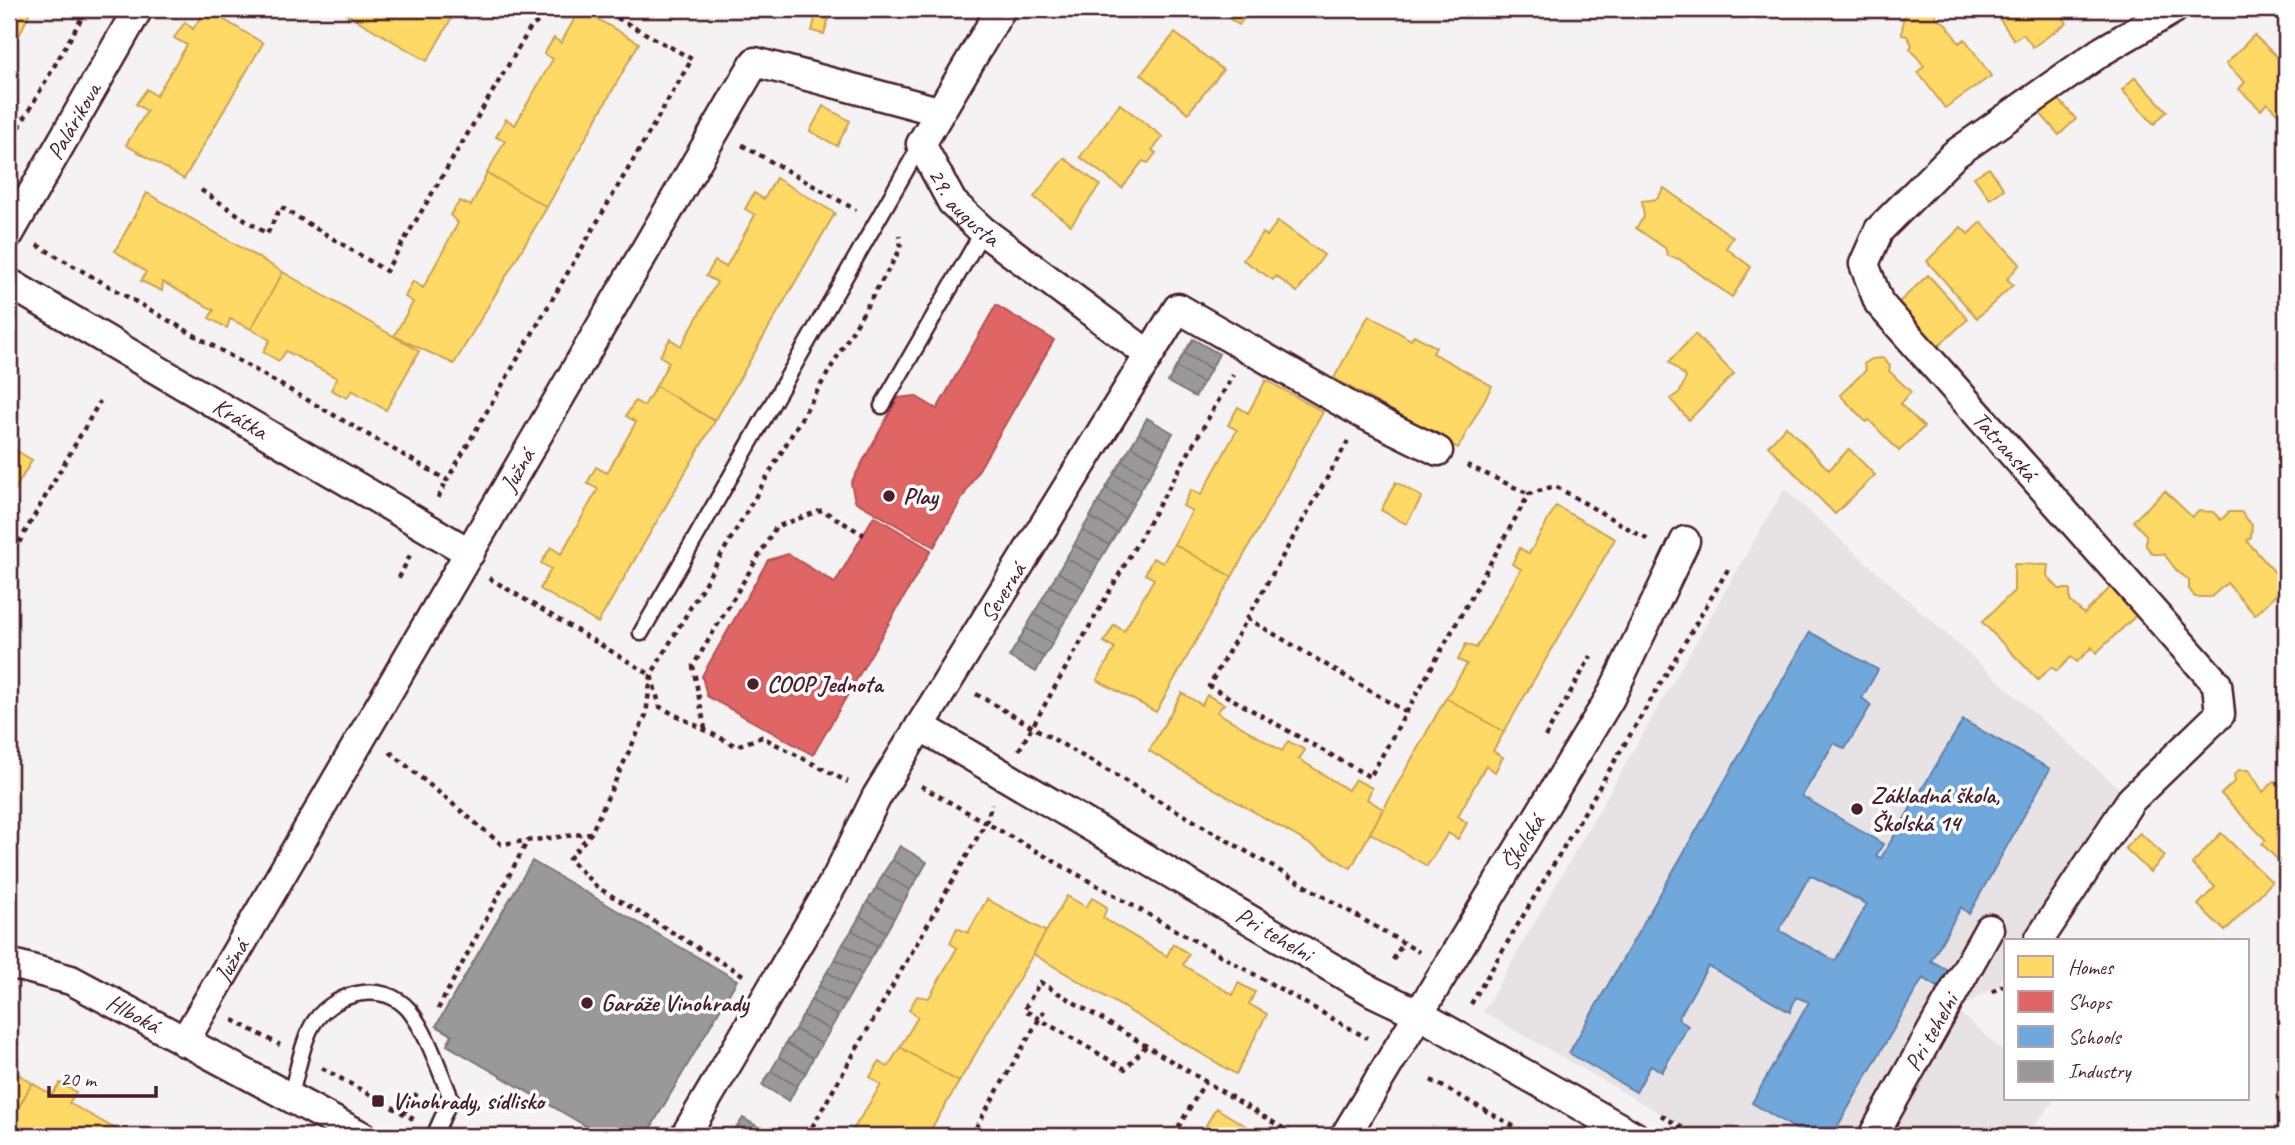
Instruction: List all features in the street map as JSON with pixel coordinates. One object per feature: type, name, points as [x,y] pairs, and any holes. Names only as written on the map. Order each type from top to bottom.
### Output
[{"type":"street","name":"Palárikova","points":[[10,232],[138,9]]},
{"type":"street","name":"29. augusta","points":[[1001,9],[921,144],[952,202],[983,231],[1148,354]]},
{"type":"street","name":"Tatranská","points":[[2040,939],[2131,800],[2220,714],[2217,684],[1879,303],[1864,264],[1879,230],[1955,154],[2102,51],[2174,9]]},
{"type":"street","name":"Južná","points":[[184,1042],[755,62],[939,111]]},
{"type":"street","name":"Krátka","points":[[9,283],[467,558]]},
{"type":"street","name":"Severná","points":[[685,1136],[837,877],[877,796],[895,771],[920,726],[1178,308],[1249,346],[1363,414],[1438,451]]},
{"type":"street","name":"Školská","points":[[1345,1136],[1610,698],[1685,541]]},
{"type":"street","name":"Pri tehelni","points":[[920,726],[1373,992],[1417,1013],[1634,1136]]},
{"type":"street","name":"Pri tehelni","points":[[1873,1136],[1989,929]]},
{"type":"street","name":"Hlboká","points":[[9,963],[71,980],[362,1136]]},
{"type":"lane","points":[[641,633],[921,144]]},
{"type":"lane","points":[[883,407],[983,231]]},
{"type":"lane","points":[[290,1098],[313,1022],[329,1007],[350,995],[370,992],[391,996],[408,1009],[422,1033],[451,1098],[434,1136]]},
{"type":"path","points":[[9,145],[87,9]]},
{"type":"path","points":[[201,190],[267,234],[281,207],[386,271],[531,26],[555,9]]},
{"type":"path","points":[[10,232],[447,480],[692,59],[601,9]]},
{"type":"path","points":[[807,1136],[986,822],[1003,774],[1033,727],[1249,346]]},
{"type":"path","points":[[9,560],[100,401]]},
{"type":"path","points":[[1363,414],[1209,685],[1370,777],[1530,494],[1555,486],[1655,544]]},
{"type":"path","points":[[1438,451],[1530,494]]},
{"type":"path","points":[[705,730],[693,666],[776,527],[822,510],[864,535]]},
{"type":"path","points":[[467,558],[651,675],[660,707],[736,746],[762,737],[877,796]]},
{"type":"path","points":[[1471,1004],[1730,566]]},
{"type":"path","points":[[1247,618],[1406,712]]},
{"type":"path","points":[[950,678],[1422,954]]},
{"type":"path","points":[[365,732],[501,844],[591,833]]},
{"type":"path","points":[[895,771],[1368,1038]]},
{"type":"path","points":[[422,1033],[528,840]]},
{"type":"path","points":[[1393,960],[1403,943]]},
{"type":"path","points":[[1146,1046],[1125,1069],[1024,1010],[1040,982],[1296,1136]]},
{"type":"path","points":[[971,1136],[1045,1009]]},
{"type":"path","points":[[403,1114],[419,1091],[416,1080]]},
{"type":"path","points":[[1431,1080],[1531,1136]]},
{"type":"path","points":[[1173,1136],[1205,1082]]},
{"type":"shaded area","name":"Základná škola, Školská 14","points":[[1784,489],[2126,795],[2027,939],[2004,939],[2004,974],[1997,986],[1957,1010],[2004,1052],[2004,1100],[2054,1100],[2026,1136],[1700,1136],[1483,1012]]},
{"type":"building: Homes","points":[[9,9],[31,9],[16,43],[9,41]]},
{"type":"building: Homes","points":[[206,9],[263,43],[184,179],[126,145],[147,111],[136,104],[147,89],[156,96],[187,45],[174,38],[185,22],[193,29]]},
{"type":"building: Homes","points":[[338,9],[457,9],[427,61]]},
{"type":"building: Homes","points":[[580,9],[639,43],[547,207],[487,173],[505,141],[496,137],[506,119],[515,125],[553,59],[544,54],[554,38],[561,43]]},
{"type":"building: Homes","points":[[782,9],[831,9],[824,34],[812,31],[815,19]]},
{"type":"building: Homes","points":[[883,9],[907,9],[888,18]]},
{"type":"building: Homes","points":[[1215,9],[1251,9],[1239,25]]},
{"type":"building: Homes","points":[[1915,9],[1936,11],[1936,17],[1946,24],[1959,43],[1965,39],[1991,76],[1945,108],[1918,72],[1924,66],[1910,48],[1912,45],[1907,36],[1902,35],[1903,17]]},
{"type":"building: Homes","points":[[1993,9],[2057,9],[2067,23],[2033,47],[2023,34],[2014,40]]},
{"type":"building: Homes","points":[[2272,9],[2286,9],[2286,23]]},
{"type":"building: Homes","points":[[1175,33],[1223,70],[1188,113],[1141,74]]},
{"type":"building: Homes","points":[[2254,35],[2286,65],[2286,111],[2281,117],[2267,103],[2261,110],[2239,89],[2245,82],[2226,64]]},
{"type":"building: Homes","points":[[9,41],[16,43],[9,60]]},
{"type":"building: Homes","points":[[2135,77],[2167,111],[2154,124],[2122,90]]},
{"type":"building: Homes","points":[[2056,96],[2076,119],[2059,135],[2039,112]]},
{"type":"building: Homes","points":[[1120,104],[1163,137],[1152,150],[1156,153],[1148,163],[1143,161],[1122,188],[1080,157]]},
{"type":"building: Homes","points":[[823,106],[850,121],[837,146],[810,131]]},
{"type":"building: Homes","points":[[1064,158],[1100,185],[1071,225],[1034,197]]},
{"type":"building: Homes","points":[[1989,168],[2004,189],[1990,199],[1974,177]]},
{"type":"building: Homes","points":[[487,173],[547,207],[454,364],[394,336],[413,302],[405,297],[413,281],[423,288],[458,223],[450,215],[460,201],[471,206]]},
{"type":"building: Homes","points":[[776,178],[835,213],[715,421],[656,386],[669,362],[660,356],[670,339],[681,346],[717,282],[706,276],[715,261],[726,267],[755,215],[745,209],[754,193],[764,199]]},
{"type":"building: Homes","points":[[1664,188],[1733,237],[1726,248],[1751,267],[1732,297],[1679,259],[1668,256],[1665,248],[1636,228],[1644,217],[1642,201],[1657,199]]},
{"type":"building: Homes","points":[[147,193],[283,272],[251,329],[230,319],[227,328],[209,318],[214,310],[163,282],[162,291],[141,281],[146,272],[115,251]]},
{"type":"building: Homes","points":[[1278,221],[1324,255],[1297,292],[1276,276],[1273,280],[1243,260],[1263,233],[1267,236]]},
{"type":"building: Homes","points":[[1981,222],[2020,264],[2007,279],[2013,285],[1977,318],[1927,261],[1961,227],[1968,234]]},
{"type":"building: Homes","points":[[283,272],[419,351],[386,410],[352,390],[347,398],[331,390],[337,378],[286,351],[279,361],[263,352],[270,340],[251,329]]},
{"type":"building: Homes","points":[[1928,275],[1968,319],[1934,350],[1894,307]]},
{"type":"building: Homes","points":[[1369,315],[1411,340],[1414,335],[1436,347],[1433,353],[1492,386],[1458,448],[1334,378]]},
{"type":"building: Homes","points":[[1695,334],[1734,374],[1689,420],[1670,399],[1680,392],[1686,377],[1669,362]]},
{"type":"building: Homes","points":[[1883,358],[1890,366],[1889,371],[1911,392],[1900,404],[1924,427],[1899,451],[1840,395],[1866,370],[1864,364],[1872,359]]},
{"type":"building: Homes","points":[[1266,380],[1323,412],[1232,577],[1174,544],[1192,511],[1183,506],[1191,490],[1201,495],[1237,430],[1228,425],[1238,407],[1248,413]]},
{"type":"building: Homes","points":[[656,386],[715,421],[598,623],[540,589],[551,569],[541,563],[551,547],[561,554],[598,489],[587,483],[596,467],[607,473],[636,422],[626,416],[635,401],[644,406]]},
{"type":"building: Homes","points":[[1786,426],[1829,470],[1849,449],[1875,475],[1835,514],[1768,446]]},
{"type":"building: Homes","points":[[9,446],[32,460],[9,500]]},
{"type":"building: Homes","points":[[1396,482],[1422,497],[1406,524],[1381,510]]},
{"type":"building: Homes","points":[[2165,491],[2192,517],[2199,511],[2213,512],[2221,520],[2229,512],[2241,512],[2252,525],[2251,537],[2247,541],[2286,585],[2255,615],[2227,583],[2211,597],[2195,597],[2189,589],[2189,580],[2177,571],[2164,554],[2153,554],[2146,546],[2146,535],[2133,521]]},
{"type":"building: Homes","points":[[1556,506],[1615,539],[1504,732],[1446,698],[1467,664],[1458,660],[1466,644],[1476,648],[1521,569],[1512,564],[1520,548],[1529,554]]},
{"type":"building: Homes","points":[[1174,544],[1232,577],[1156,712],[1097,680],[1115,648],[1104,642],[1114,625],[1124,631],[1154,579],[1145,574],[1153,558],[1163,563]]},
{"type":"building: Homes","points":[[2014,564],[2048,565],[2047,576],[2059,589],[2070,589],[2070,601],[2084,614],[2113,585],[2139,613],[2096,653],[2092,647],[2077,662],[2071,657],[2057,671],[2051,667],[2038,680],[1982,622],[2014,591]]},
{"type":"building: Homes","points":[[1182,693],[1202,705],[1207,695],[1224,704],[1217,712],[1282,751],[1288,741],[1305,750],[1299,759],[1348,790],[1355,779],[1372,788],[1367,799],[1383,809],[1351,868],[1149,751]]},
{"type":"building: Homes","points":[[1446,698],[1504,732],[1493,751],[1503,757],[1495,772],[1486,765],[1458,816],[1467,823],[1458,839],[1448,833],[1427,866],[1370,833]]},
{"type":"building: Homes","points":[[2239,770],[2249,770],[2263,792],[2275,781],[2286,793],[2284,866],[2262,844],[2266,840],[2221,794],[2235,781],[2234,775]]},
{"type":"building: Homes","points":[[2140,833],[2165,856],[2150,872],[2125,848]]},
{"type":"building: Homes","points":[[2221,833],[2272,882],[2225,931],[2198,905],[2215,887],[2192,864]]},
{"type":"building: Homes","points":[[1067,896],[1086,907],[1092,898],[1107,907],[1103,918],[1167,956],[1173,944],[1189,954],[1183,965],[1233,995],[1238,983],[1255,992],[1249,1004],[1267,1014],[1236,1074],[1033,954]]},
{"type":"building: Homes","points":[[987,899],[1046,932],[959,1082],[900,1047],[918,1017],[909,1010],[917,996],[929,998],[957,948],[950,943],[957,928],[968,933]]},
{"type":"building: Homes","points":[[900,1047],[959,1082],[927,1136],[849,1136],[881,1085],[870,1077],[879,1062],[888,1067]]},
{"type":"building: Homes","points":[[9,1068],[32,1083],[9,1125]]},
{"type":"building: Homes","points":[[32,1083],[52,1095],[60,1083],[76,1092],[69,1103],[128,1136],[9,1136],[9,1125]]},
{"type":"building: Homes","points":[[1216,1108],[1262,1136],[1200,1136]]},
{"type":"building: Shops","points":[[996,305],[1054,340],[934,547],[855,501],[851,483],[898,398],[915,396],[937,409]]},
{"type":"building: Shops","points":[[874,516],[931,550],[813,755],[707,696],[702,676],[768,560],[788,554],[835,583]]},
{"type":"building: Schools","points":[[1810,632],[1878,670],[1862,698],[1871,705],[1845,749],[1834,743],[1802,796],[1883,844],[1876,856],[1881,858],[1963,720],[2050,769],[1969,914],[1961,907],[1931,961],[1953,973],[1943,990],[1923,978],[1832,1136],[1808,1136],[1752,1103],[1809,1002],[1796,997],[1790,1012],[1708,966],[1678,1019],[1688,1026],[1662,1072],[1651,1065],[1636,1092],[1569,1053]],"holes":[[[1810,875],[1867,904],[1835,961],[1779,930]]]},
{"type":"building: Industry","points":[[1193,339],[1219,354],[1211,369],[1184,353]]},
{"type":"building: Industry","points":[[1184,353],[1211,369],[1203,383],[1176,367]]},
{"type":"building: Industry","points":[[1176,367],[1203,383],[1195,397],[1168,382]]},
{"type":"building: Industry","points":[[1147,418],[1173,433],[1165,448],[1139,433]]},
{"type":"building: Industry","points":[[1139,433],[1165,448],[1158,461],[1131,446]]},
{"type":"building: Industry","points":[[1131,446],[1158,461],[1149,476],[1122,461]]},
{"type":"building: Industry","points":[[1122,461],[1149,476],[1141,489],[1114,474]]},
{"type":"building: Industry","points":[[1114,474],[1141,489],[1133,504],[1106,488]]},
{"type":"building: Industry","points":[[1106,488],[1133,504],[1125,518],[1098,502]]},
{"type":"building: Industry","points":[[1098,502],[1125,518],[1117,532],[1090,517]]},
{"type":"building: Industry","points":[[1090,517],[1117,532],[1109,545],[1082,530]]},
{"type":"building: Industry","points":[[1082,530],[1109,545],[1100,560],[1074,545]]},
{"type":"building: Industry","points":[[1074,545],[1100,560],[1093,573],[1066,558]]},
{"type":"building: Industry","points":[[1066,558],[1093,573],[1084,588],[1058,572]]},
{"type":"building: Industry","points":[[1058,572],[1084,588],[1077,601],[1050,586]]},
{"type":"building: Industry","points":[[1050,586],[1077,601],[1068,616],[1041,601]]},
{"type":"building: Industry","points":[[1041,601],[1068,616],[1060,629],[1034,614]]},
{"type":"building: Industry","points":[[1034,614],[1060,629],[1052,644],[1026,628]]},
{"type":"building: Industry","points":[[1026,628],[1052,644],[1044,657],[1018,642]]},
{"type":"building: Industry","points":[[1018,642],[1044,657],[1036,672],[1009,657]]},
{"type":"building: Industry","points":[[900,846],[927,862],[919,876],[892,860]]},
{"type":"building: Industry","points":[[892,860],[919,876],[910,890],[883,874]]},
{"type":"building: Industry","name":"Garáže Vinohrady","points":[[532,861],[737,980],[646,1136],[603,1136],[447,1045],[452,1035],[436,1026]]},
{"type":"building: Industry","points":[[883,874],[910,890],[903,903],[876,888]]},
{"type":"building: Industry","points":[[876,888],[903,903],[894,918],[867,902]]},
{"type":"building: Industry","points":[[867,902],[894,918],[886,932],[860,916]]},
{"type":"building: Industry","points":[[860,916],[886,932],[878,946],[852,930]]},
{"type":"building: Industry","points":[[852,930],[878,946],[870,959],[843,944]]},
{"type":"building: Industry","points":[[843,944],[870,959],[862,974],[835,959]]},
{"type":"building: Industry","points":[[835,959],[862,974],[854,988],[827,972]]},
{"type":"building: Industry","points":[[827,972],[854,988],[846,1002],[819,986]]},
{"type":"building: Industry","points":[[819,986],[846,1002],[838,1016],[811,1000]]},
{"type":"building: Industry","points":[[811,1000],[838,1016],[830,1030],[803,1015]]},
{"type":"building: Industry","points":[[803,1015],[830,1030],[822,1044],[795,1029]]},
{"type":"building: Industry","points":[[795,1029],[822,1044],[813,1058],[786,1043]]},
{"type":"building: Industry","points":[[786,1043],[813,1058],[806,1072],[779,1057]]},
{"type":"building: Industry","points":[[779,1057],[806,1072],[797,1086],[771,1071]]},
{"type":"building: Industry","points":[[771,1071],[797,1086],[789,1101],[762,1085]]},
{"type":"building: Industry","points":[[743,1118],[769,1133],[767,1136],[740,1136],[733,1133]]},
{"type":"place","name":"Play","points":[[889,496]]},
{"type":"place","name":"COOP Jednota","points":[[753,684]]},
{"type":"place","name":"Základná škola, Školská 14","points":[[1857,809]]},
{"type":"place","name":"Garáže Vinohrady","points":[[587,1003]]},
{"type":"place","name":"Vinohrady, sídlisko","points":[[378,1101]]}]
